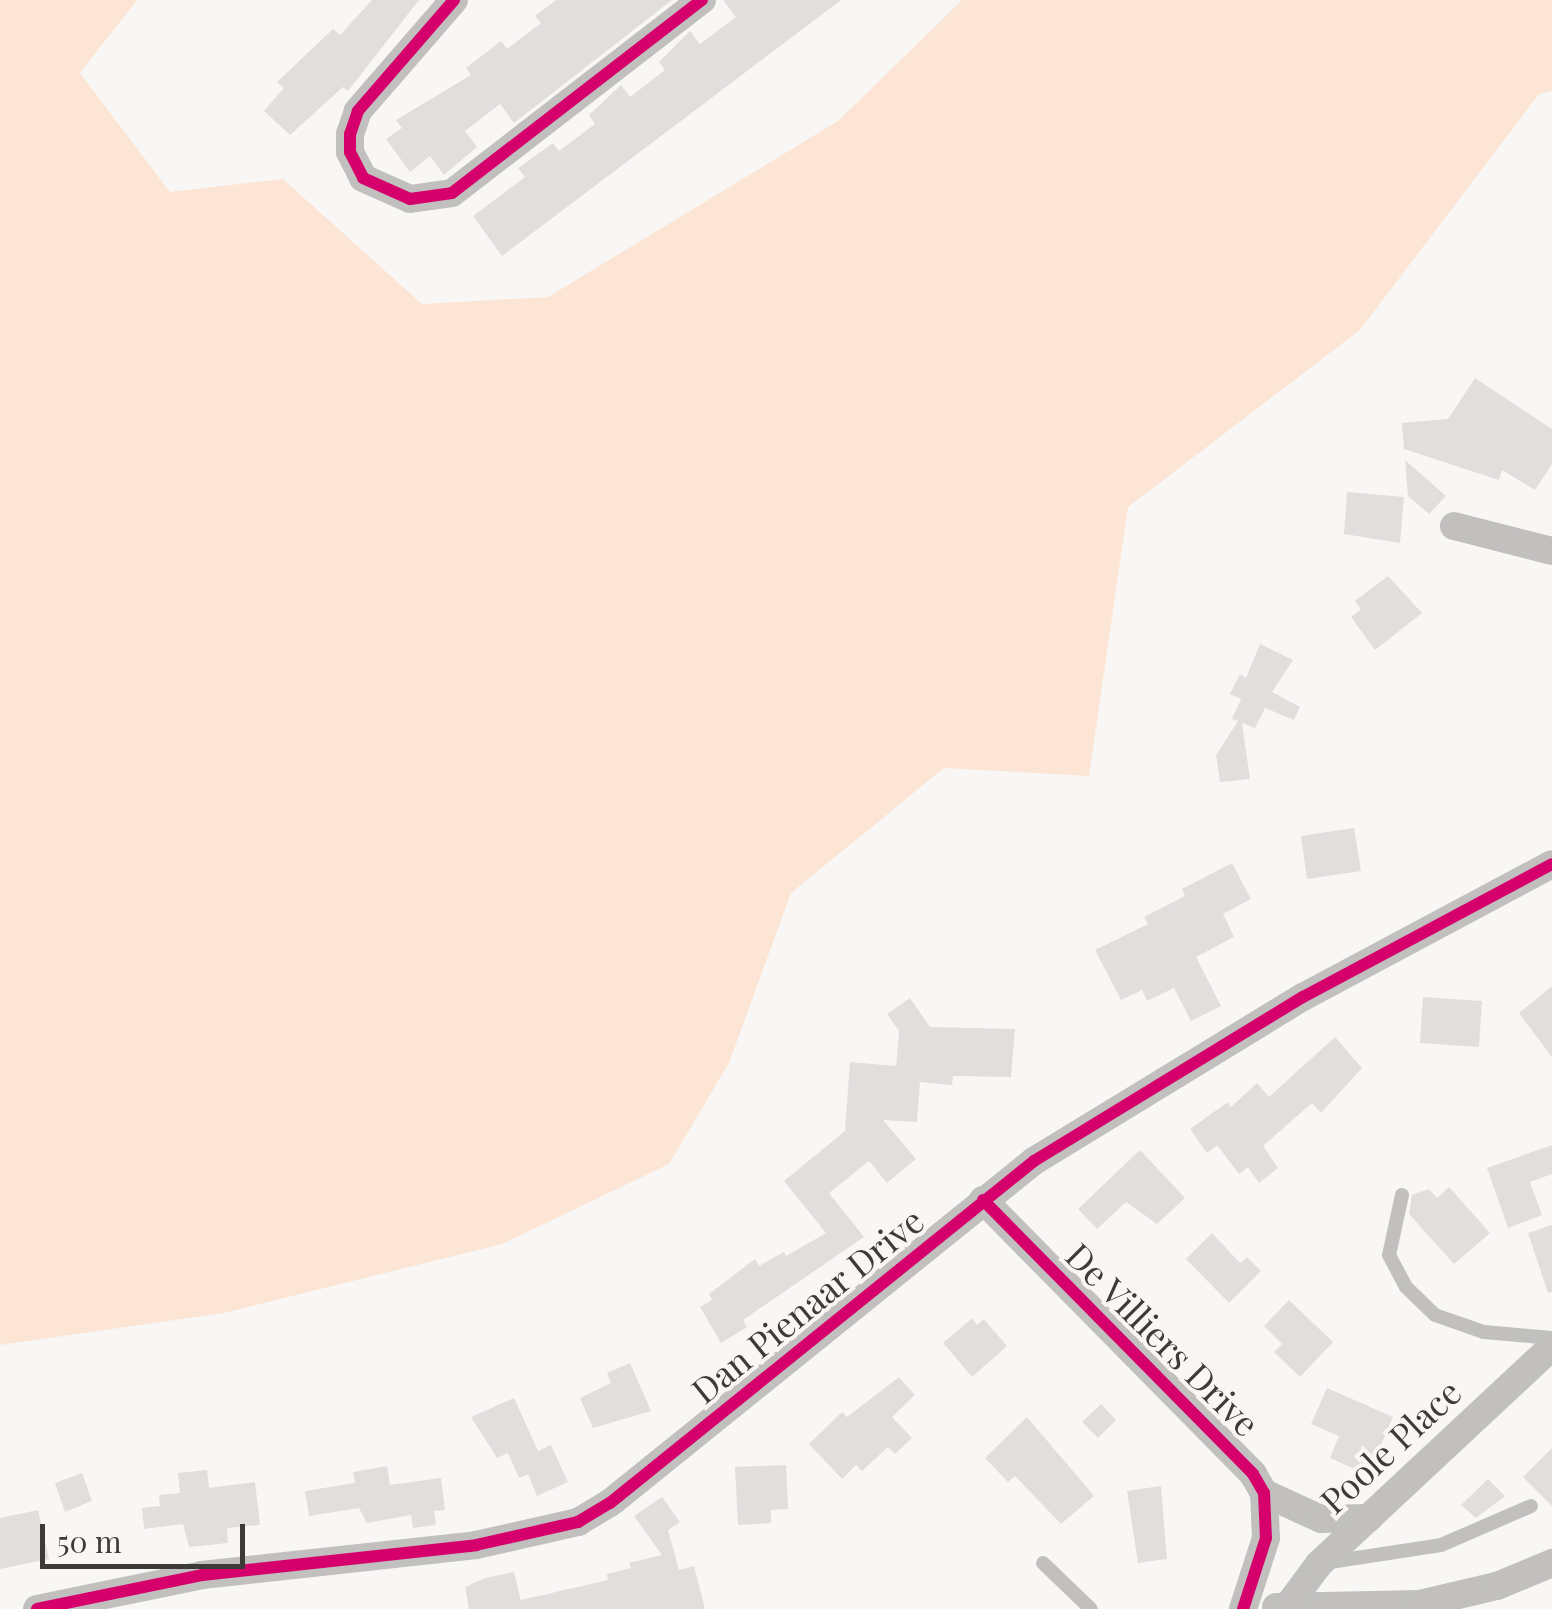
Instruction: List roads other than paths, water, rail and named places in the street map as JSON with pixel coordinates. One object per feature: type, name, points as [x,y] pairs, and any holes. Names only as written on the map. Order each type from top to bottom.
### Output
[{"type":"street","points":[[454,0],[358,111],[350,134],[350,152],[363,178],[410,199],[452,192],[702,0]]},
{"type":"street","points":[[1454,526],[1552,551]]},
{"type":"street","name":"Dan Pienaar Drive","points":[[38,1609],[202,1575],[476,1545],[578,1522],[610,1503],[983,1200],[1118,1105],[1303,997],[1552,864]]},
{"type":"street","name":"De Villiers Drive","points":[[983,1200],[1227,1444],[1264,1493]]},
{"type":"street","name":"Poole Place","points":[[1286,1607],[1319,1564],[1552,1347]]},
{"type":"street","points":[[1369,1518],[1321,1519],[1264,1493],[1266,1538],[1244,1608],[1440,1600],[1497,1586],[1552,1562]]},
{"type":"lane","points":[[1402,1195],[1389,1256],[1416,1296],[1458,1325],[1552,1338]]},
{"type":"lane","points":[[1319,1564],[1442,1545],[1532,1506]]},
{"type":"lane","points":[[1043,1563],[1091,1609]]}]
